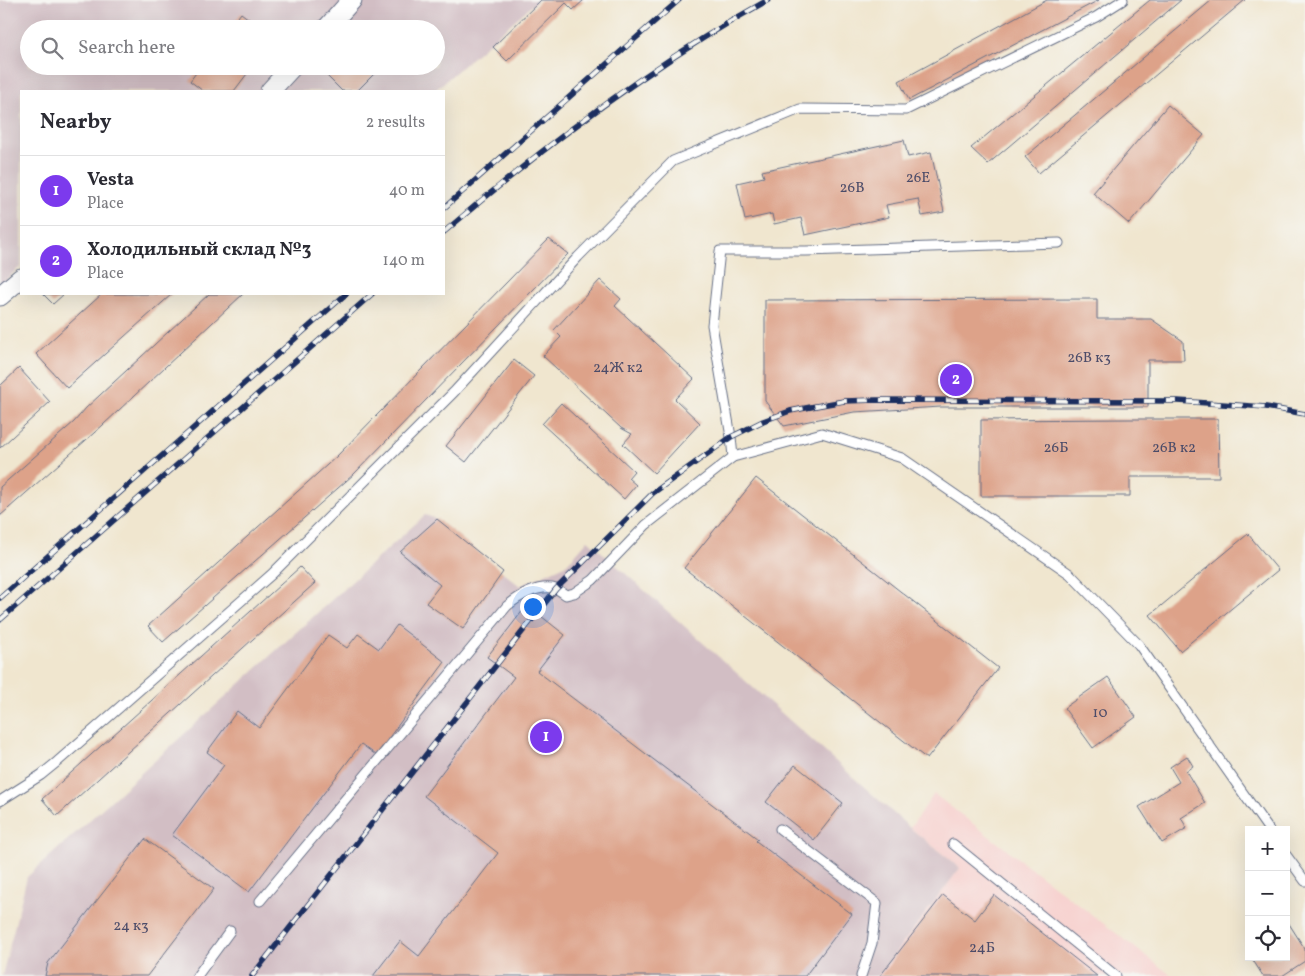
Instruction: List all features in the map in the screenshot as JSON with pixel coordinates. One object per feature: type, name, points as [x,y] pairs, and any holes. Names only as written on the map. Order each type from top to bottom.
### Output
[{"type":"street","points":[[334,20],[352,0]]},
{"type":"street","points":[[271,90],[284,75]]},
{"type":"street","points":[[0,296],[20,279]]},
{"type":"lane","points":[[0,802],[41,776],[58,762],[272,574],[454,392],[578,258],[673,161],[800,109],[906,110],[1096,18],[1123,0]]},
{"type":"lane","points":[[733,457],[712,325],[720,251],[806,251],[1059,243]]},
{"type":"lane","points":[[260,900],[507,606],[518,597],[538,590],[556,589],[566,596],[580,589],[593,580],[646,525],[733,457],[822,433],[902,458],[1070,574],[1139,645],[1266,826]]},
{"type":"lane","points":[[780,829],[877,903],[872,943],[861,976]]},
{"type":"lane","points":[[953,844],[1116,976]]},
{"type":"lane","points":[[1290,860],[1305,881]]},
{"type":"lane","points":[[197,976],[230,931]]},
{"type":"shaded area","points":[[0,0],[538,0],[435,90],[20,90],[20,267],[0,285]]},
{"type":"shaded area","points":[[425,515],[437,519],[520,586],[567,564],[588,540],[910,828],[960,868],[878,976],[2,976],[27,877]]},
{"type":"shaded area","points":[[934,794],[1172,976],[878,976],[960,868],[910,828]]},
{"type":"building","points":[[541,0],[584,0],[573,10],[566,3],[507,61],[493,47]]},
{"type":"building","points":[[1047,0],[1099,0],[909,100],[899,81]]},
{"type":"building","points":[[1150,0],[1181,0],[988,164],[971,148]]},
{"type":"building","points":[[1212,0],[1245,0],[1039,173],[1025,157]]},
{"type":"building","points":[[241,13],[250,20],[236,20]]},
{"type":"building","points":[[194,75],[246,75],[235,90],[202,90],[190,81]]},
{"type":"building","points":[[326,75],[373,75],[358,90],[341,90]]},
{"type":"building","points":[[1168,105],[1204,135],[1129,224],[1093,193]]},
{"type":"building","points":[[904,140],[908,157],[931,152],[944,212],[922,216],[918,199],[886,205],[889,217],[805,235],[801,218],[774,224],[772,214],[745,220],[737,183],[764,177],[762,171]]},
{"type":"building","points":[[549,239],[568,254],[354,474],[163,642],[148,626],[337,456]]},
{"type":"building","points":[[600,280],[621,299],[615,306],[694,379],[675,399],[700,423],[654,473],[623,444],[632,434],[621,428],[543,356],[561,337],[554,330]]},
{"type":"building","points":[[44,295],[63,295],[53,304]]},
{"type":"building","points":[[101,295],[171,295],[67,388],[36,354]]},
{"type":"building","points":[[208,295],[242,295],[103,425],[0,516],[0,487],[74,422],[86,408]]},
{"type":"building","points":[[1097,299],[1097,319],[1151,319],[1183,341],[1184,360],[1148,360],[1148,407],[941,407],[854,412],[784,426],[765,401],[765,300]]},
{"type":"building","points":[[514,360],[534,376],[466,462],[446,446]]},
{"type":"building","points":[[19,368],[50,402],[0,448],[0,386]]},
{"type":"building","points":[[561,403],[634,471],[628,478],[636,485],[624,499],[542,424]]},
{"type":"building","points":[[1218,419],[1219,477],[1130,477],[1130,496],[981,496],[981,420]]},
{"type":"building","points":[[756,478],[998,668],[927,759],[684,568]]},
{"type":"building","points":[[437,519],[503,572],[463,629],[426,603],[440,585],[400,552]]},
{"type":"building","points":[[1248,534],[1278,570],[1180,651],[1150,615]]},
{"type":"building","points":[[300,567],[315,583],[57,816],[42,799]]},
{"type":"building","points":[[527,605],[565,635],[537,671],[758,839],[756,841],[852,914],[805,976],[373,976],[400,941],[419,956],[498,853],[424,796],[514,677],[487,657]]},
{"type":"building","points":[[397,625],[445,662],[376,755],[361,744],[249,892],[172,835],[224,765],[207,752],[237,711],[259,728],[328,635],[347,648],[358,634],[379,649]]},
{"type":"building","points":[[1108,677],[1136,717],[1093,748],[1064,708]]},
{"type":"building","points":[[1187,756],[1193,766],[1186,771],[1205,803],[1181,818],[1187,828],[1162,843],[1139,807],[1179,782],[1170,767]]},
{"type":"building","points":[[795,765],[843,803],[814,840],[766,802]]},
{"type":"building","points":[[145,839],[214,889],[147,976],[45,976],[48,963]]},
{"type":"building","points":[[943,895],[975,920],[994,895],[1097,976],[880,976]]},
{"type":"building","points":[[1290,925],[1305,949],[1305,961],[1282,976],[1263,976],[1254,961],[1290,961]]},
{"type":"railway","points":[[445,207],[679,0]]},
{"type":"railway","points":[[445,231],[520,168],[600,108],[682,51],[768,0]]},
{"type":"railway","points":[[0,598],[345,295]]},
{"type":"railway","points":[[0,620],[371,295]]},
{"type":"railway","points":[[252,976],[556,589],[653,493],[731,437],[763,421],[790,411],[844,401],[1178,401],[1266,407],[1305,414]]},
{"type":"place","name":"Холодильный склад №3","points":[[956,380]]},
{"type":"place","name":"Vesta","points":[[546,737]]}]
